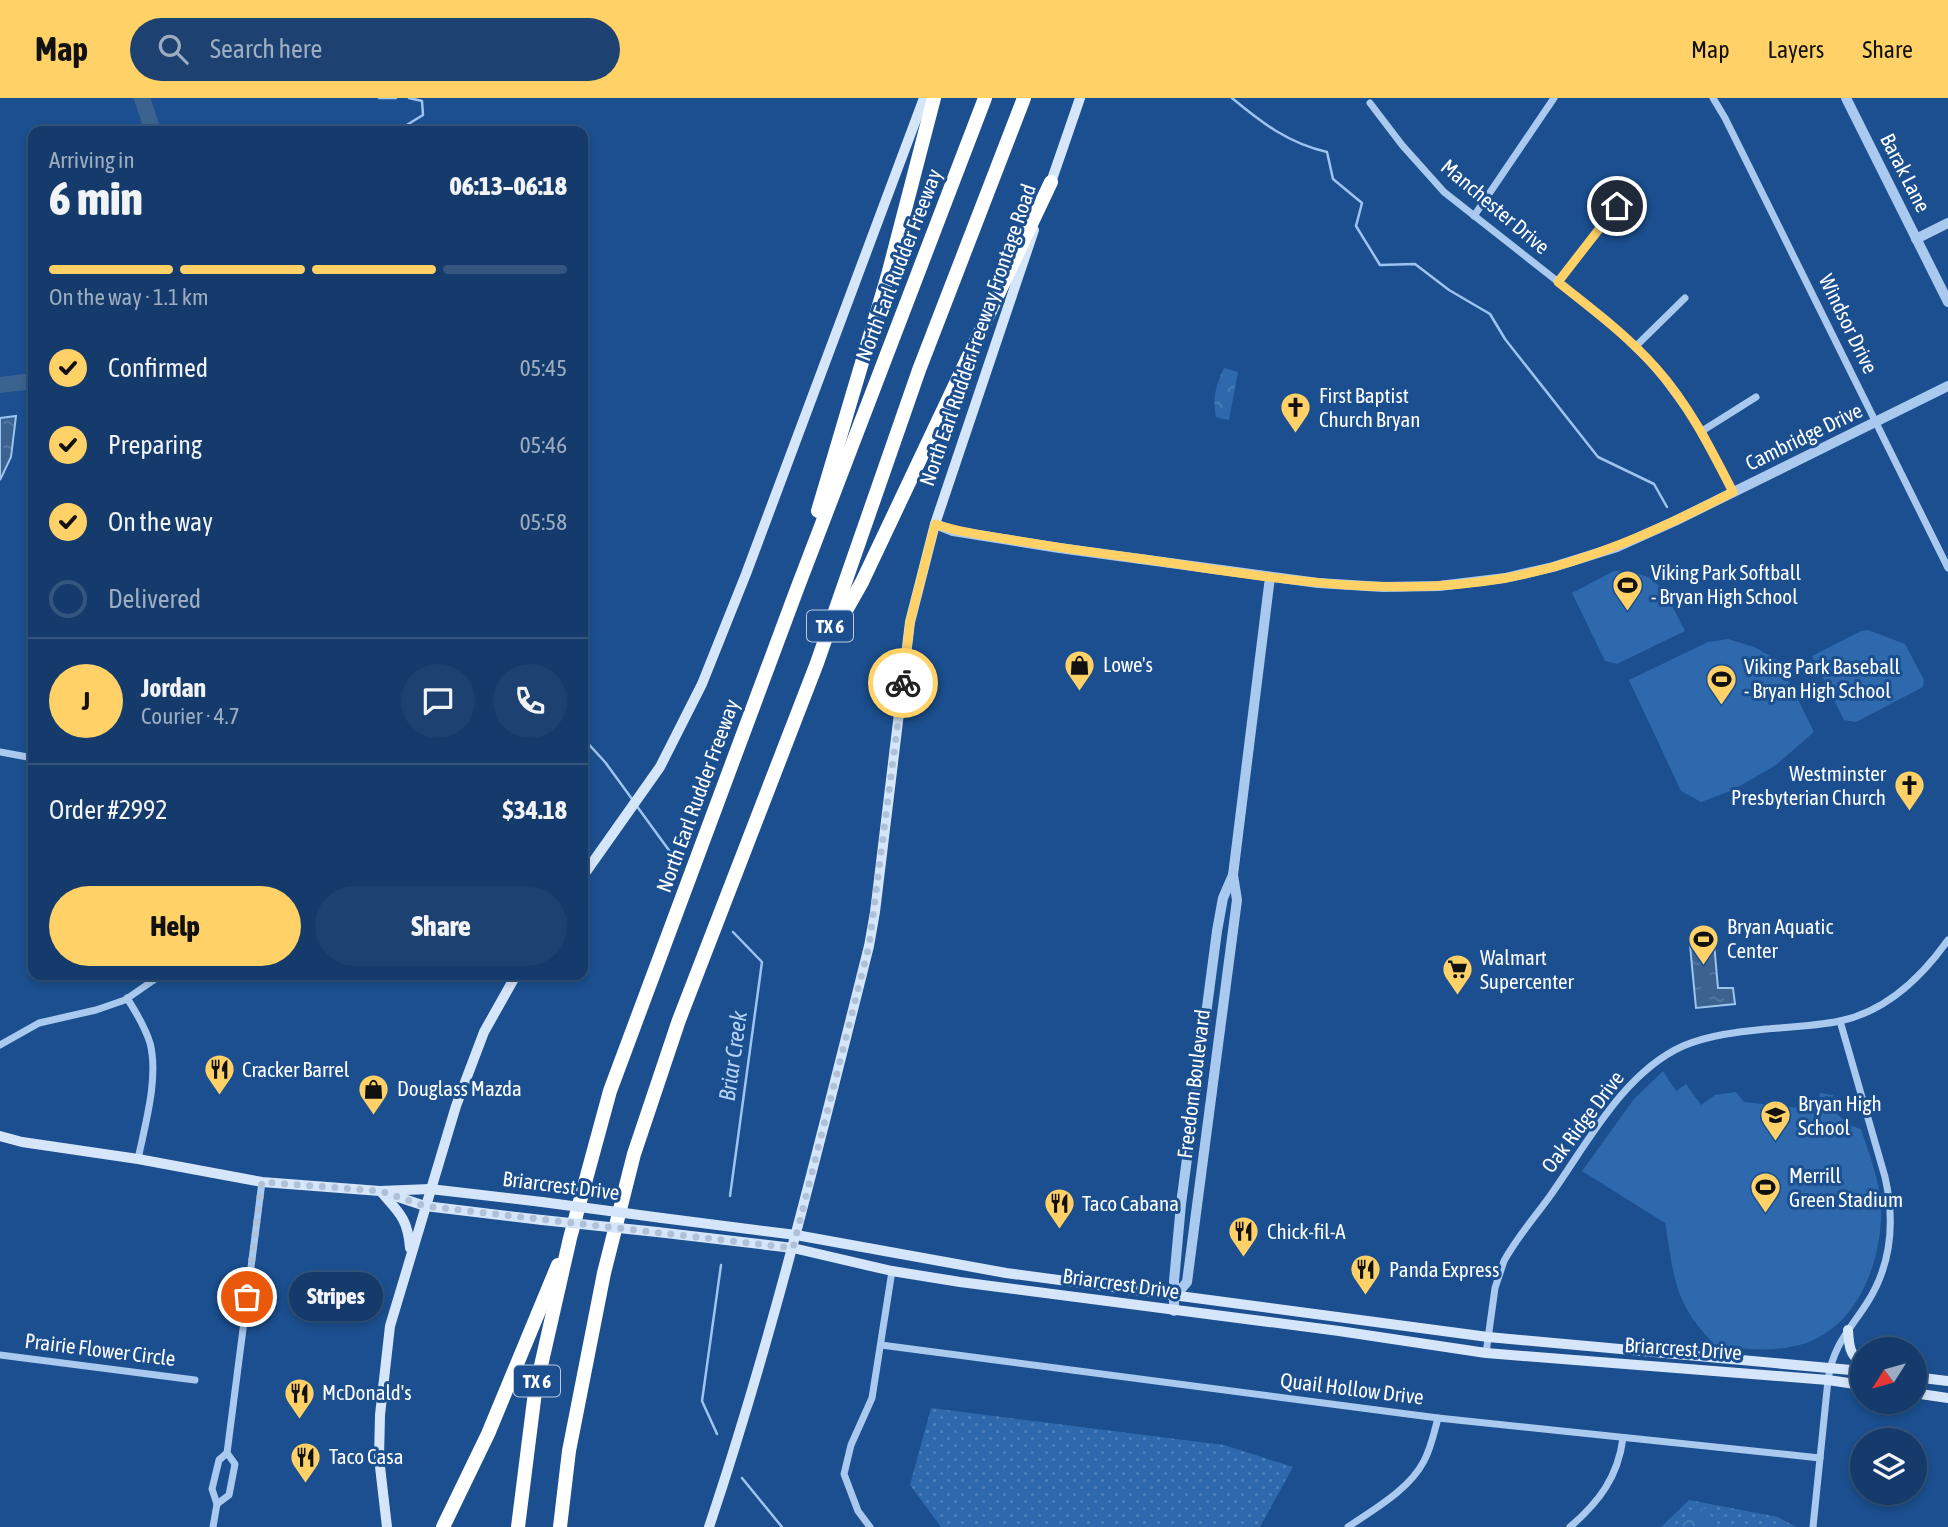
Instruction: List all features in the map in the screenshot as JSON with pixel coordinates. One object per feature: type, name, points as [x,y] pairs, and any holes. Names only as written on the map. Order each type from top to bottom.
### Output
[{"type":"highway","points":[[797,589],[888,275],[934,98]]},
{"type":"highway","name":"North Earl Rudder Freeway","points":[[518,1527],[535,1392],[570,1238],[610,1091],[797,589],[985,98]]},
{"type":"highway","name":"TX 6","points":[[561,1527],[569,1451],[604,1273],[634,1154],[680,1020],[817,663],[919,370],[1024,98]]},
{"type":"highway","points":[[817,663],[862,582],[1051,183]]},
{"type":"highway","points":[[443,1527],[488,1434],[570,1238]]},
{"type":"main road","points":[[588,867],[660,767],[702,684],[746,574],[924,98]]},
{"type":"main road","name":"North Earl Rudder Freeway Frontage Road","points":[[709,1527],[744,1424],[793,1248],[869,946],[879,885],[910,622],[935,524],[1080,98]]},
{"type":"main road","points":[[387,1527],[379,1458],[380,1415],[390,1326],[456,1106],[484,1032],[513,980]]},
{"type":"main road","name":"Briarcrest Drive","points":[[0,1136],[22,1142],[138,1159],[262,1182],[380,1191],[430,1189],[542,1202],[796,1235],[1006,1273],[1489,1337],[1850,1370]]},
{"type":"main road","points":[[380,1191],[402,1215],[409,1229],[410,1257]]},
{"type":"main road","name":"Briarcrest Drive","points":[[380,1191],[425,1206],[793,1248],[892,1271],[960,1282],[1339,1331],[1486,1353],[1850,1383]]},
{"type":"main road","points":[[1848,1330],[1850,1351]]},
{"type":"main road","points":[[1927,1379],[1948,1381]]},
{"type":"main road","points":[[1927,1394],[1946,1396]]},
{"type":"street","points":[[1474,216],[1554,98]]},
{"type":"street","name":"Windsor Drive","points":[[1713,98],[1726,118],[1948,568]]},
{"type":"street","name":"Barak Lane","points":[[1846,98],[1948,302]]},
{"type":"street","name":"Manchester Drive","points":[[1370,103],[1429,177],[1474,216],[1608,321],[1657,369],[1702,431],[1733,492]]},
{"type":"street","points":[[1558,282],[1632,187]]},
{"type":"street","points":[[1916,239],[1948,223]]},
{"type":"street","points":[[1635,347],[1685,298]]},
{"type":"street","name":"Cambridge Drive","points":[[935,524],[953,531],[1059,548],[1270,577],[1383,587],[1439,586],[1505,578],[1553,567],[1616,547],[1877,423],[1948,386]]},
{"type":"street","points":[[1702,431],[1756,397]]},
{"type":"street","name":"Freedom Boulevard","points":[[1176,1295],[1187,1282],[1205,1149],[1237,900],[1233,875],[1270,577]]},
{"type":"street","points":[[0,752],[28,757]]},
{"type":"street","name":"Freedom Boulevard","points":[[1174,1311],[1176,1258],[1209,990],[1223,898],[1233,875]]},
{"type":"street","name":"Oak Ridge Drive","points":[[1486,1353],[1495,1288],[1508,1252],[1618,1099],[1641,1073],[1671,1052],[1706,1038],[1735,1032],[1840,1021],[1874,1008],[1910,986],[1948,940]]},
{"type":"street","points":[[0,1045],[39,1023],[96,1010],[127,998],[154,980]]},
{"type":"street","points":[[1209,990],[1225,992]]},
{"type":"street","points":[[127,998],[150,1044],[152,1072],[138,1159]]},
{"type":"street","points":[[1813,1527],[1830,1367],[1835,1350],[1880,1278],[1889,1243],[1891,1217],[1885,1177],[1840,1021]]},
{"type":"street","points":[[1199,1074],[1214,1076]]},
{"type":"street","points":[[1189,1147],[1205,1149]]},
{"type":"street","points":[[213,1527],[217,1504],[212,1489],[219,1460],[227,1453],[262,1182]]},
{"type":"street","points":[[870,1527],[858,1511],[844,1474],[851,1445],[872,1398],[892,1271]]},
{"type":"street","name":"Quail Hollow Drive","points":[[881,1345],[1438,1418],[1820,1458]]},
{"type":"street","name":"Prairie Flower Circle","points":[[0,1355],[195,1380]]},
{"type":"street","points":[[1348,1527],[1392,1497],[1423,1464],[1438,1418]]},
{"type":"street","points":[[1570,1527],[1603,1495],[1621,1457],[1623,1438]]},
{"type":"street","points":[[217,1504],[229,1495],[231,1485],[235,1464],[227,1453]]},
{"type":"green space","points":[[1224,368],[1238,372],[1229,420],[1216,417],[1214,404]]},
{"type":"green space","name":"Viking Park Softball - Bryan High School","points":[[1614,571],[1643,575],[1653,580],[1667,596],[1685,631],[1617,664],[1605,661],[1572,593]]},
{"type":"green space","points":[[1868,630],[1905,644],[1924,680],[1923,687],[1856,722],[1844,720],[1812,656]]},
{"type":"green space","name":"Viking Park Baseball - Bryan High School","points":[[1728,639],[1754,647],[1779,661],[1814,732],[1776,765],[1733,790],[1701,802],[1681,791],[1629,680],[1708,642]]},
{"type":"green space","name":"Merrill Green Stadium","points":[[1663,1071],[1676,1091],[1686,1084],[1701,1105],[1715,1095],[1736,1092],[1744,1102],[1809,1109],[1819,1101],[1820,1093],[1833,1095],[1825,1096],[1824,1102],[1849,1125],[1861,1129],[1879,1187],[1881,1227],[1878,1247],[1872,1268],[1854,1306],[1825,1334],[1806,1343],[1784,1348],[1716,1346],[1691,1317],[1678,1289],[1665,1223],[1582,1171],[1634,1099]]},
{"type":"green space","points":[[931,1408],[1224,1445],[1293,1467],[1260,1527],[941,1527],[910,1485]]},
{"type":"green space","points":[[1689,1500],[1778,1517],[1796,1527],[1661,1527]]},
{"type":"green space","points":[[1704,1507],[1720,1527],[1679,1527]]},
{"type":"water","points":[[16,416],[11,457],[0,480],[0,418]]},
{"type":"water","name":"Bryan Aquatic Center","points":[[1714,943],[1718,988],[1733,988],[1735,1004],[1696,1008],[1690,945]]},
{"type":"waterway","points":[[142,98],[151,126]]},
{"type":"waterway","name":"Briar Creek","points":[[379,98],[396,98]]},
{"type":"waterway","name":"Briar Creek","points":[[405,126],[423,115],[422,101],[409,98]]},
{"type":"waterway","points":[[1232,98],[1276,131],[1327,152],[1333,179],[1362,203],[1356,226],[1380,265],[1415,264],[1449,290],[1490,314],[1505,339],[1598,457],[1654,484],[1667,507]]},
{"type":"waterway","points":[[0,385],[28,382]]},
{"type":"waterway","name":"Briar Creek","points":[[588,743],[632,799]]},
{"type":"waterway","name":"Briar Creek","points":[[636,805],[679,864]]},
{"type":"waterway","name":"Briar Creek","points":[[730,1196],[762,962],[733,932]]},
{"type":"waterway","name":"Briar Creek","points":[[717,1434],[702,1401],[721,1265]]},
{"type":"waterway","name":"Briar Creek","points":[[742,1478],[782,1527]]},
{"type":"way so far","points":[[247,1297],[262,1182],[380,1191],[425,1206],[793,1248],[869,946],[903,683]]},
{"type":"place","name":"First Baptist Church Bryan","points":[[1296,435]]},
{"type":"place","name":"Viking Park Softball - Bryan High School","points":[[1628,612]]},
{"type":"place","name":"Lowe's","points":[[1080,692]]},
{"type":"place","name":"Viking Park Baseball - Bryan High School","points":[[1721,706]]},
{"type":"place","name":"Westminster Presbyterian Church","points":[[1909,813]]},
{"type":"place","name":"Bryan Aquatic Center","points":[[1704,966]]},
{"type":"place","name":"Walmart Supercenter","points":[[1457,997]]},
{"type":"place","name":"Cracker Barrel","points":[[219,1097]]},
{"type":"place","name":"Douglass Mazda","points":[[374,1116]]},
{"type":"place","name":"Bryan High School","points":[[1775,1143]]},
{"type":"place","name":"Merrill Green Stadium","points":[[1766,1215]]},
{"type":"place","name":"Taco Cabana","points":[[1059,1231]]},
{"type":"place","name":"Chick-fil-A","points":[[1244,1259]]},
{"type":"place","name":"Stripes","points":[[247,1297]]},
{"type":"place","name":"Panda Express","points":[[1366,1297]]},
{"type":"place","name":"McDonald's","points":[[299,1420]]},
{"type":"place","name":"Taco Casa","points":[[306,1484]]},
{"type":"route","points":[[903,683],[910,622],[935,524],[953,531],[1059,548],[1318,583],[1383,587],[1439,586],[1505,578],[1553,567],[1616,547],[1733,492],[1702,431],[1657,369],[1608,321],[1558,282],[1617,206]]}]
